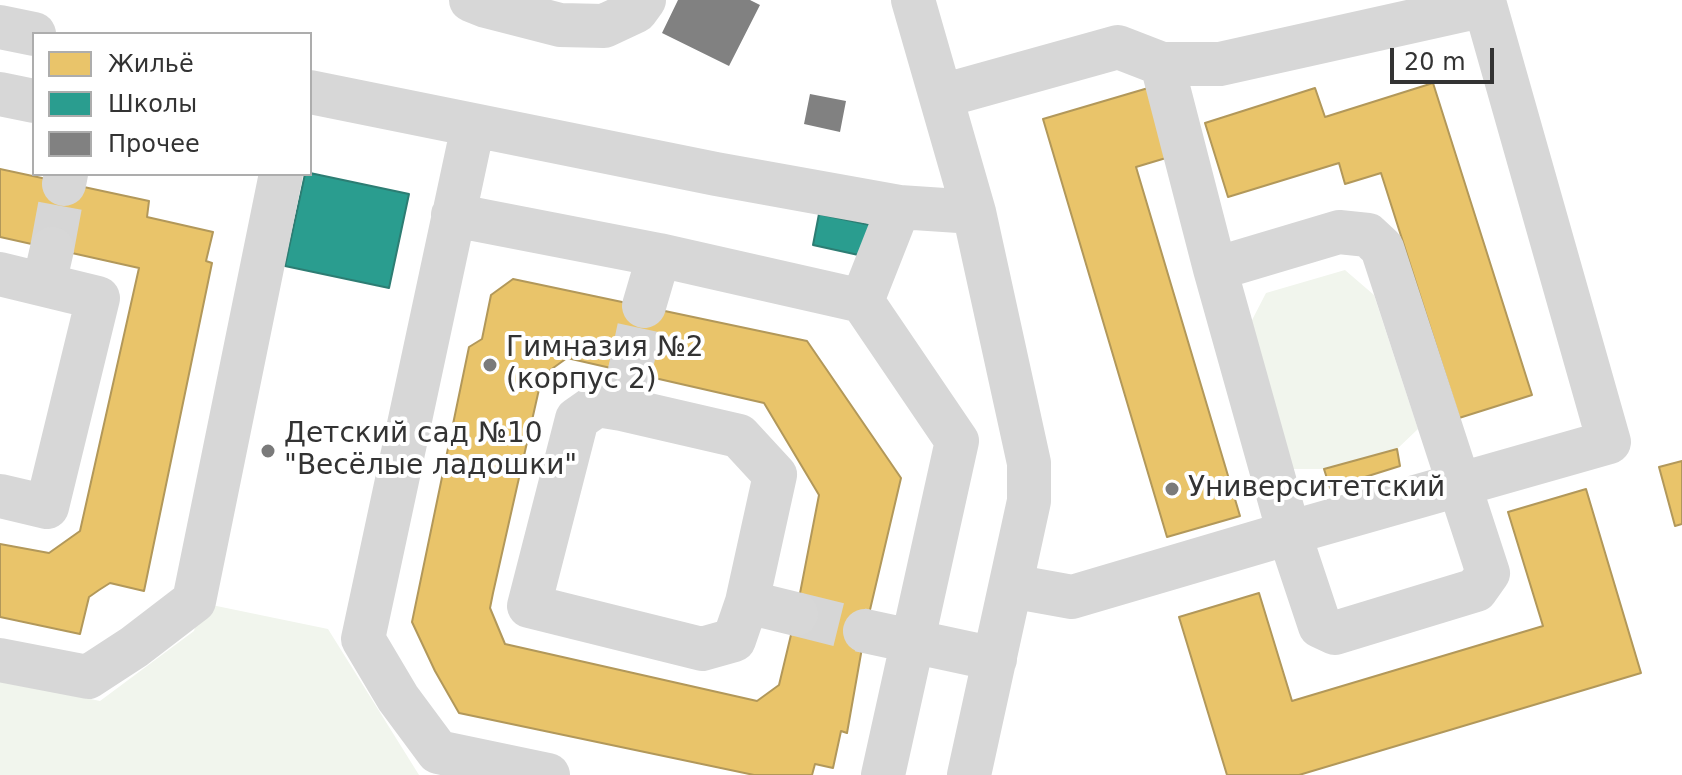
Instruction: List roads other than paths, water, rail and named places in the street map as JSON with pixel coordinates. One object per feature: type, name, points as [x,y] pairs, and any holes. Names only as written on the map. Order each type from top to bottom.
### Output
[{"type":"street","points":[[471,0],[560,25],[604,26],[636,11],[644,0]]},
{"type":"street","points":[[913,0],[974,212],[1029,463],[1029,501],[969,775]]},
{"type":"street","points":[[942,96],[1118,47],[1162,64],[1220,64],[1497,2],[1609,442],[1072,597],[1011,586]]},
{"type":"street","points":[[0,27],[32,34]]},
{"type":"street","points":[[1162,64],[1215,269],[1289,533],[1320,626],[1335,633],[1476,590],[1488,573],[1382,248],[1368,235],[1339,232],[1215,269]]},
{"type":"street","points":[[312,92],[716,174],[899,207],[974,212]]},
{"type":"street","points":[[0,94],[32,101]]},
{"type":"street","points":[[473,126],[363,639],[398,698],[438,752],[548,775]]},
{"type":"street","points":[[0,660],[88,677],[134,647],[194,601],[281,176]]},
{"type":"street","points":[[862,301],[899,207]]},
{"type":"street","points":[[453,215],[659,255],[862,301],[957,441],[883,775]]},
{"type":"street","points":[[644,306],[659,255]]},
{"type":"street","points":[[0,274],[48,267],[98,298],[47,507],[0,496]]},
{"type":"street","points":[[626,390],[739,436],[775,475],[747,602],[734,640],[702,649],[529,606],[577,419],[626,390]]},
{"type":"street","points":[[747,602],[796,614]]},
{"type":"street","points":[[865,631],[995,659]]},
{"type":"tunnel","points":[[52,249],[64,184]]},
{"type":"tunnel","points":[[630,371],[644,306]]},
{"type":"tunnel","points":[[796,614],[865,631]]},
{"type":"place","name":"Гимназия №2 (корпус 2)","points":[[490,365]]},
{"type":"place","name":"Детский сад №10 \"Весёлые ладошки\"","points":[[268,451]]},
{"type":"place","name":"Университетский","points":[[1172,489]]}]
